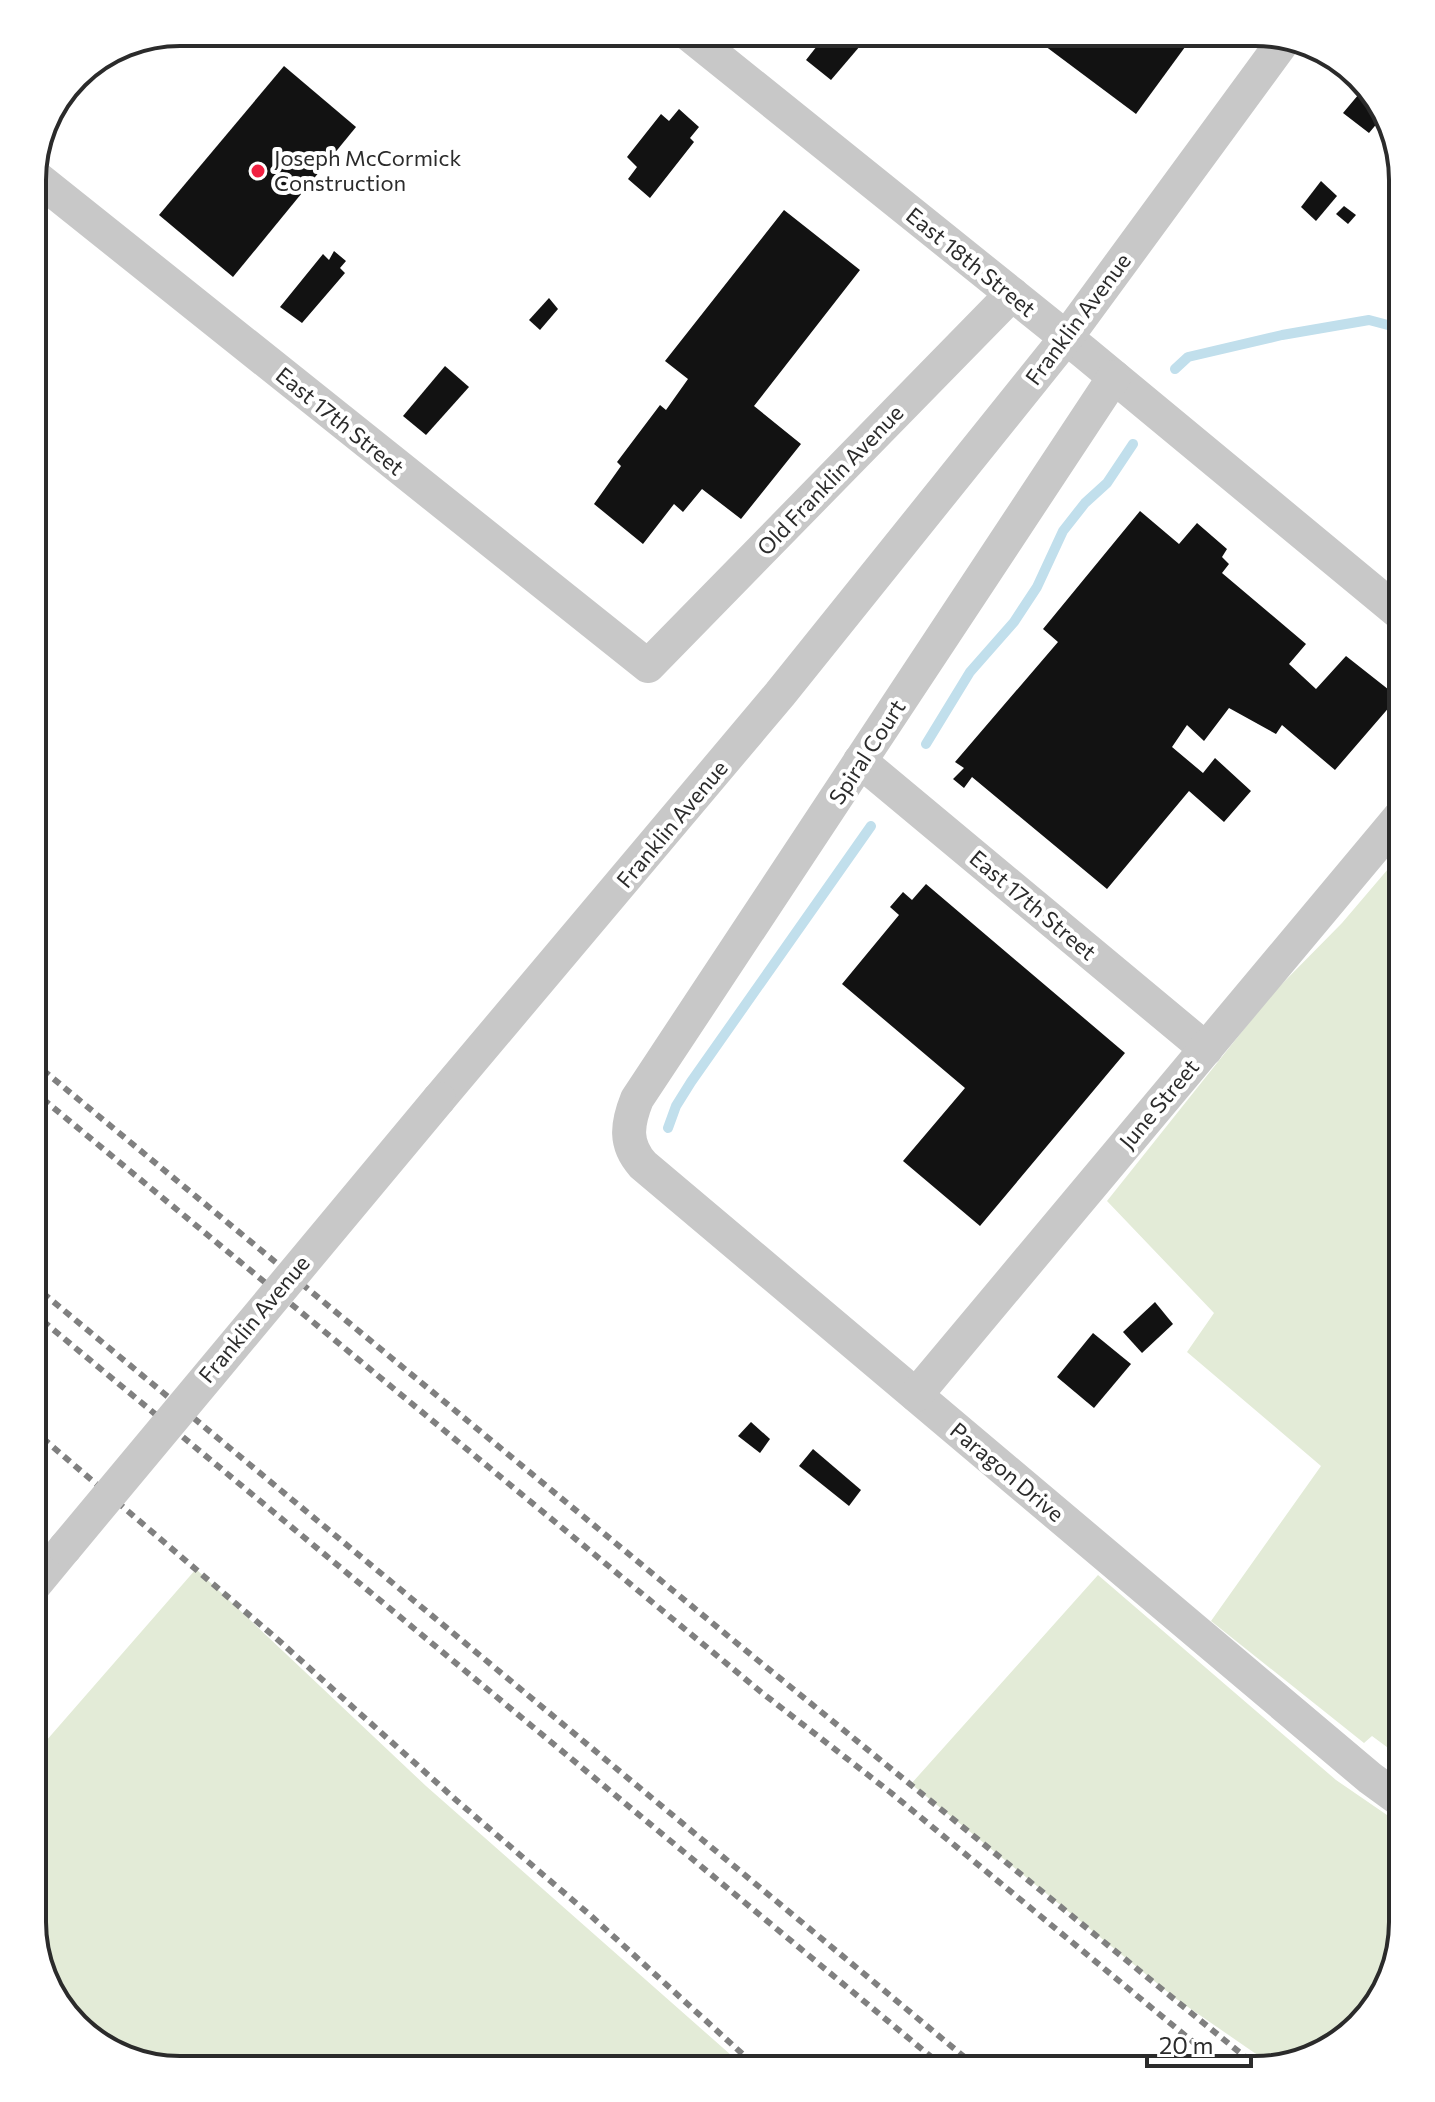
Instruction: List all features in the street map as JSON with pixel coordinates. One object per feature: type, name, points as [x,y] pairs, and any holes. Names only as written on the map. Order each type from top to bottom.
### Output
[{"type":"street","name":"East 18th Street","points":[[703,46],[1114,377],[1389,604]]},
{"type":"street","name":"Franklin Avenue","points":[[46,1571],[780,694],[1066,338],[1278,49]]},
{"type":"street","name":"East 17th Street","points":[[46,185],[648,666]]},
{"type":"street","name":"Old Franklin Avenue","points":[[648,666],[1012,294]]},
{"type":"street","name":"Spiral Court","points":[[627,1130],[637,1099],[1114,377]]},
{"type":"street","name":"East 17th Street","points":[[860,761],[1206,1049]]},
{"type":"street","name":"June Street","points":[[916,1395],[1389,830]]},
{"type":"street","name":"Paragon Drive","points":[[627,1130],[631,1146],[643,1165],[1389,1792]]},
{"type":"green space","points":[[1389,868],[1389,1749],[1372,1736],[1364,1743],[1211,1621],[1321,1466],[1187,1352],[1214,1313],[1107,1201],[1272,994],[1342,923]]},
{"type":"green space","points":[[196,1569],[426,1786],[732,2056],[172,2056],[129,2046],[85,2017],[64,1989],[51,1956],[46,1922],[46,1741]]},
{"type":"green space","points":[[1098,1575],[1336,1780],[1389,1816],[1388,1939],[1379,1973],[1350,2017],[1322,2038],[1289,2051],[1259,2056],[1175,1998],[911,1784]]},
{"type":"building","points":[[817,46],[860,46],[831,80],[806,60]]},
{"type":"building","points":[[1045,46],[1186,46],[1136,114]]},
{"type":"building","name":"Joseph McCormick Construction","points":[[284,66],[356,127],[233,277],[159,215]]},
{"type":"building","points":[[1358,95],[1376,124],[1369,133],[1343,113]]},
{"type":"building","points":[[679,109],[699,127],[690,138],[694,142],[650,198],[628,179],[637,167],[627,157],[661,114],[669,121]]},
{"type":"building","points":[[1321,181],[1337,196],[1316,221],[1301,207]]},
{"type":"building","points":[[1344,206],[1356,215],[1348,224],[1336,214]]},
{"type":"building","points":[[784,210],[860,270],[754,406],[801,444],[741,519],[702,489],[683,512],[674,504],[643,544],[594,504],[621,466],[617,462],[660,405],[666,410],[688,379],[665,361]]},
{"type":"building","points":[[334,251],[346,261],[340,268],[345,273],[302,323],[280,307],[323,254],[329,260]]},
{"type":"building","points":[[549,298],[558,309],[540,330],[529,320]]},
{"type":"building","points":[[445,366],[469,387],[426,435],[403,416]]},
{"type":"building","points":[[1140,511],[1179,544],[1197,523],[1227,549],[1222,557],[1229,564],[1222,573],[1306,644],[1289,664],[1316,689],[1346,656],[1389,690],[1389,707],[1335,770],[1282,725],[1276,734],[1229,708],[1204,741],[1187,725],[1172,747],[1203,773],[1215,758],[1251,791],[1224,822],[1189,791],[1107,889],[972,777],[964,788],[953,779],[964,768],[955,762],[1058,642],[1043,629]]},
{"type":"building","points":[[926,884],[1125,1053],[980,1226],[903,1161],[965,1088],[842,984],[899,915],[890,907],[903,892],[912,900]]},
{"type":"building","points":[[1155,1302],[1173,1324],[1142,1353],[1123,1332]]},
{"type":"building","points":[[1093,1333],[1131,1364],[1094,1408],[1057,1377]]},
{"type":"building","points":[[751,1422],[770,1439],[760,1453],[738,1436]]},
{"type":"building","points":[[813,1449],[861,1490],[849,1506],[799,1466]]},
{"type":"waterway","points":[[1175,369],[1188,357],[1282,335],[1369,320],[1389,325]]},
{"type":"waterway","points":[[926,744],[970,672],[1014,622],[1037,587],[1063,531],[1085,503],[1107,483],[1133,444]]},
{"type":"waterway","points":[[668,1128],[676,1106],[691,1082],[871,826]]},
{"type":"railway","points":[[46,1073],[728,1636],[1244,2056]]},
{"type":"railway","points":[[46,1102],[761,1692],[890,1792],[1210,2056]]},
{"type":"railway","points":[[46,1296],[963,2056]]},
{"type":"railway","points":[[46,1324],[930,2056]]},
{"type":"railway","points":[[46,1441],[276,1638],[745,2056]]},
{"type":"place","name":"Joseph McCormick Construction","points":[[258,171]]}]
